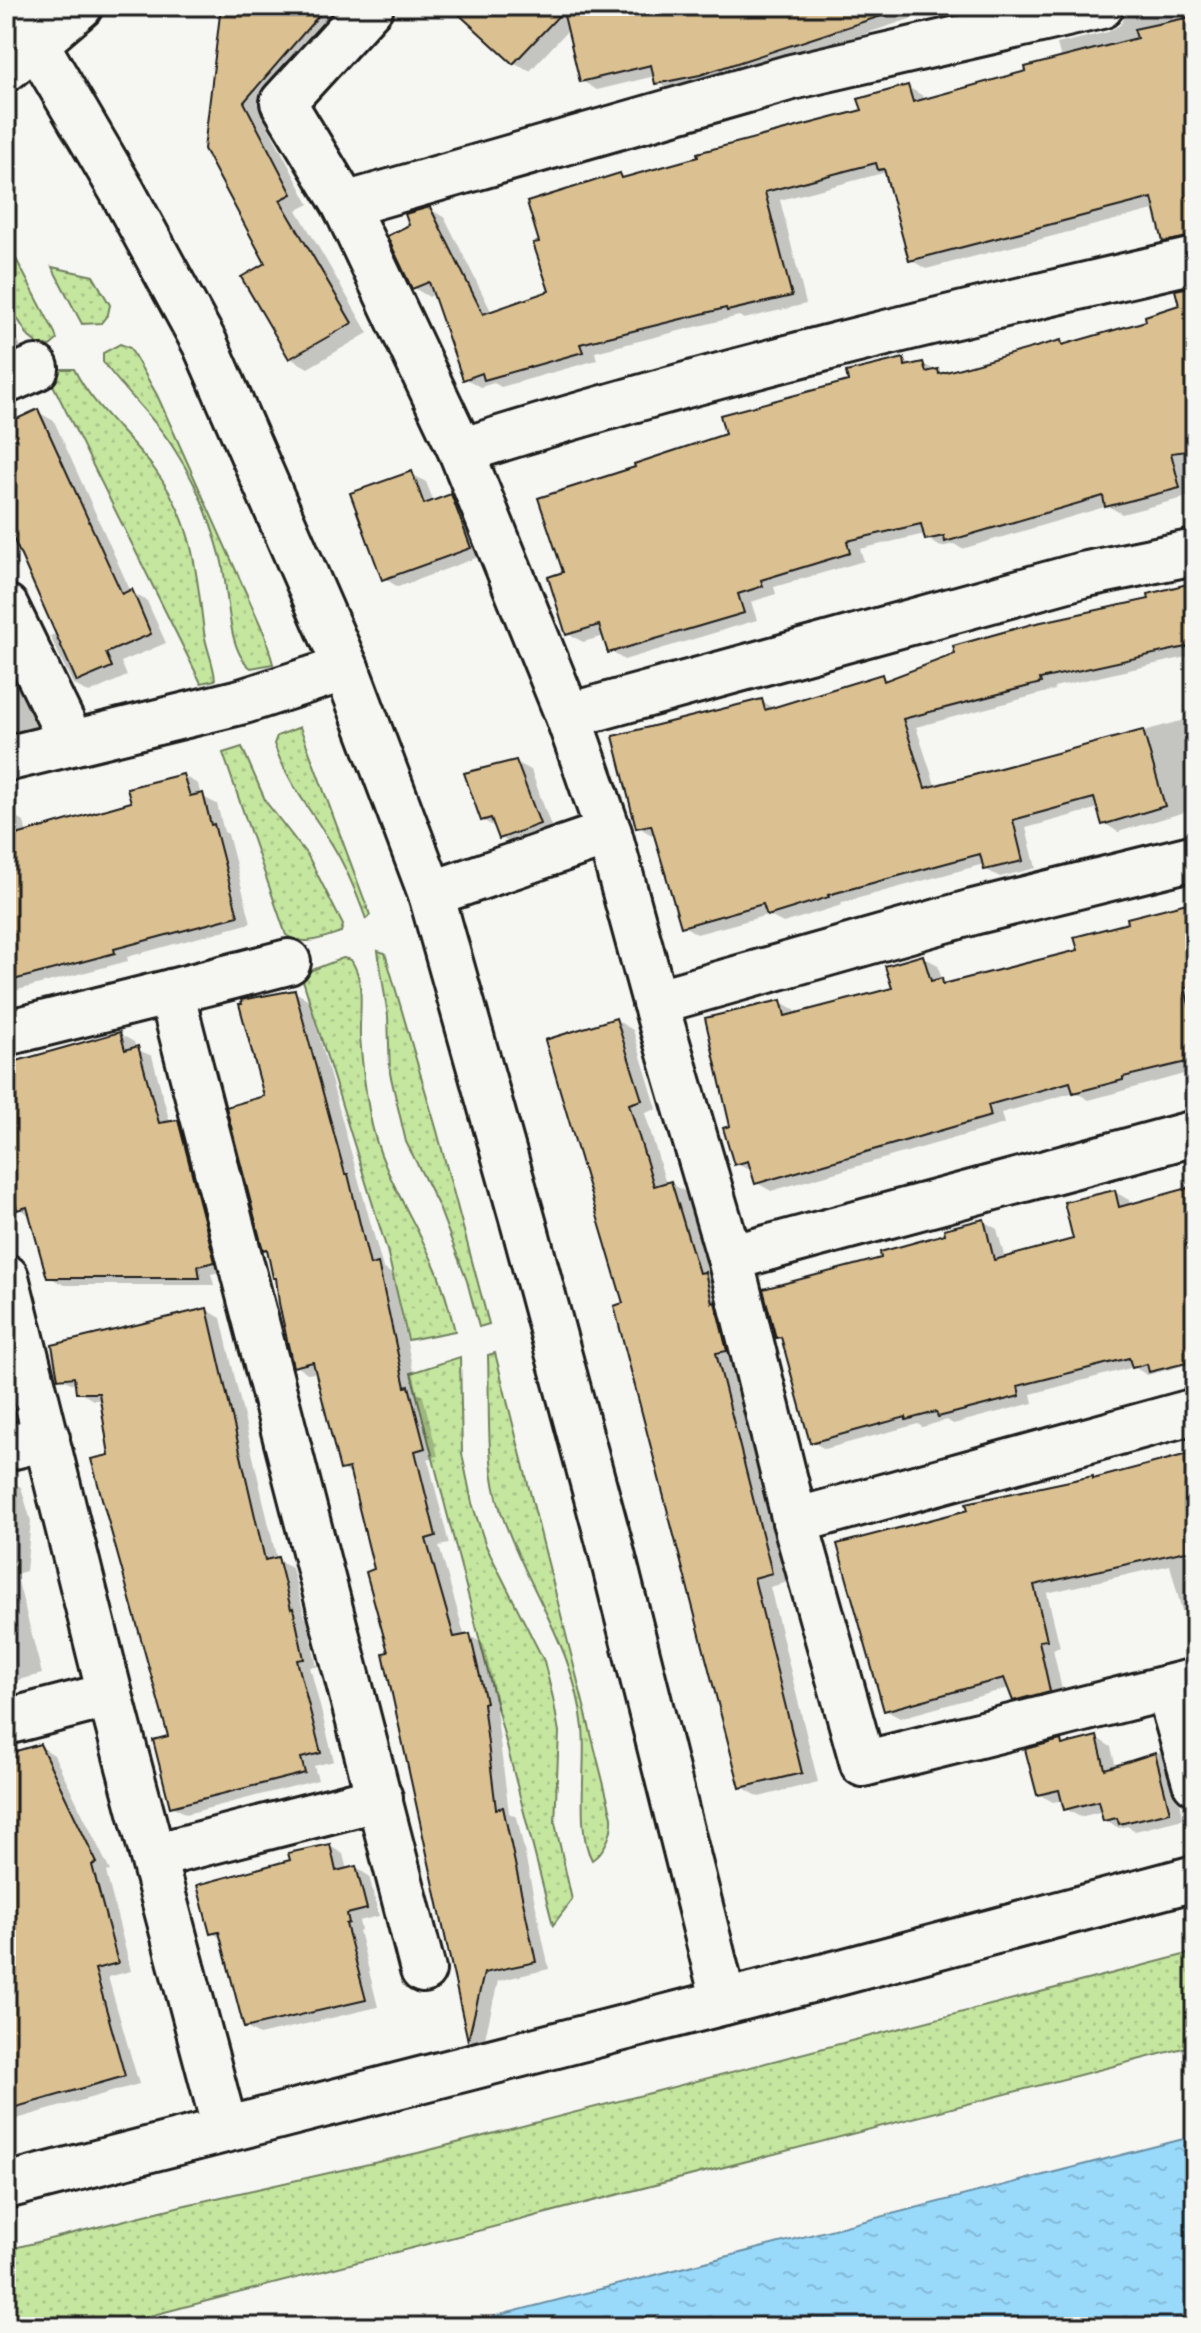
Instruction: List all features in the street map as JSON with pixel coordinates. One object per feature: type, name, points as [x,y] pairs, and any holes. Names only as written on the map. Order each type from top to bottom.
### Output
[{"type":"street","points":[[14,6],[22,56],[122,191],[205,344],[346,668],[431,894],[610,1546],[724,2002]]},
{"type":"street","points":[[22,56],[80,6]]},
{"type":"street","points":[[371,6],[283,102],[345,205],[461,451],[568,716],[609,833],[730,1258],[795,1521],[863,1764],[1182,1684],[1195,1782]]},
{"type":"street","points":[[345,205],[792,77],[1101,6]]},
{"type":"street","points":[[461,451],[555,422],[823,349],[1195,260]]},
{"type":"street","points":[[568,716],[1067,579],[1195,552]]},
{"type":"street","points":[[6,607],[71,741]]},
{"type":"street","points":[[6,759],[244,701],[346,668]]},
{"type":"street","points":[[431,894],[609,833]]},
{"type":"street","points":[[655,1002],[973,912],[1195,857]]},
{"type":"street","points":[[6,1033],[288,962]]},
{"type":"street","points":[[171,992],[423,1970]]},
{"type":"street","points":[[730,1258],[1195,1133]]},
{"type":"street","points":[[6,1277],[26,1443],[110,1695],[225,2129]]},
{"type":"street","points":[[795,1521],[1195,1411]]},
{"type":"street","points":[[6,1722],[110,1695]]},
{"type":"street","points":[[154,1856],[380,1798]]},
{"type":"street","points":[[6,2186],[1195,1878]]},
{"type":"green space","points":[[6,257],[16,259],[55,333],[57,340],[50,346],[38,344],[29,337],[6,300]]},
{"type":"green space","points":[[52,267],[93,276],[110,305],[101,323],[82,324]]},
{"type":"green space","points":[[120,344],[130,348],[157,395],[265,635],[273,664],[251,668],[237,648],[221,558],[197,490],[168,440],[103,362],[103,353]]},
{"type":"green space","points":[[57,369],[74,369],[91,397],[155,470],[178,509],[191,548],[215,680],[201,683],[52,383]]},
{"type":"green space","points":[[300,727],[370,915],[366,919],[343,864],[293,784],[274,744],[277,736]]},
{"type":"green space","points":[[242,747],[266,802],[308,856],[343,925],[341,932],[306,941],[286,935],[223,753]]},
{"type":"green space","points":[[378,951],[385,953],[489,1324],[479,1327],[467,1281],[438,1205],[406,1142],[390,1073],[388,1016]]},
{"type":"green space","points":[[343,958],[351,960],[359,978],[360,1037],[368,1106],[381,1156],[438,1275],[455,1331],[408,1340],[387,1250],[303,980],[307,972]]},
{"type":"green space","points":[[495,1353],[612,1817],[607,1841],[592,1860],[584,1832],[584,1743],[578,1699],[560,1644],[511,1539],[492,1474],[488,1355]]},
{"type":"green space","points":[[460,1357],[462,1454],[472,1503],[486,1546],[544,1661],[559,1732],[555,1823],[572,1900],[553,1925],[411,1373]]},
{"type":"green space","points":[[1195,1952],[1195,2045],[107,2327],[6,2327],[6,2250],[181,2206],[418,2153]]},
{"type":"water","points":[[1195,2136],[1195,2327],[453,2327]]},
{"type":"building","points":[[221,6],[327,6],[244,102],[292,194],[280,200],[352,323],[289,359],[241,277],[265,263],[204,149]]},
{"type":"building","points":[[450,6],[886,6],[887,14],[700,75],[655,84],[651,65],[580,82],[563,11],[513,64]]},
{"type":"building","points":[[1195,16],[1195,236],[1163,242],[1152,198],[909,261],[884,169],[878,170],[876,163],[765,192],[792,296],[727,311],[726,308],[580,344],[583,352],[484,380],[482,373],[463,380],[429,282],[412,289],[387,236],[409,225],[405,214],[430,207],[483,314],[549,291],[533,243],[539,242],[527,202],[620,173],[622,178],[698,157],[697,153],[862,110],[858,99],[908,85],[913,102],[1026,71],[1025,67],[1137,38],[1134,29]]},
{"type":"building","points":[[1195,286],[1195,450],[1171,453],[1180,488],[1105,507],[1103,496],[945,542],[944,536],[925,540],[921,524],[847,541],[850,553],[761,580],[763,586],[738,594],[744,613],[608,653],[599,625],[566,635],[548,577],[563,572],[538,498],[725,434],[720,415],[848,381],[846,372],[904,358],[905,366],[923,362],[926,372],[938,369],[939,374],[1061,340],[1062,345],[1146,321],[1145,316],[1179,305],[1175,290]]},
{"type":"building","points":[[38,409],[122,594],[132,589],[151,634],[106,653],[112,667],[77,682],[6,522],[6,424]]},
{"type":"building","points":[[412,471],[424,504],[451,494],[471,548],[382,580],[350,493]]},
{"type":"building","points":[[1195,582],[1195,645],[1040,679],[1041,683],[903,719],[925,788],[1143,730],[1165,806],[1102,825],[1094,798],[1013,820],[1023,861],[984,870],[980,854],[828,895],[767,916],[763,904],[681,927],[651,825],[636,828],[613,736],[762,699],[765,710],[882,674],[884,681],[955,654],[953,646],[1032,624],[1149,599],[1148,594]]},
{"type":"building","points":[[516,760],[540,824],[499,839],[491,818],[481,821],[464,773]]},
{"type":"building","points":[[183,774],[190,796],[203,793],[238,916],[6,982],[6,838],[131,802],[127,788]]},
{"type":"building","points":[[1195,901],[1195,986],[1185,988],[1195,1029],[1195,1060],[1073,1093],[1070,1082],[988,1105],[991,1116],[755,1184],[748,1161],[734,1165],[723,1128],[730,1126],[705,1018],[781,1000],[785,1016],[892,988],[885,966],[923,955],[931,981],[942,978],[943,984],[1078,950],[1074,937],[1128,923],[1127,918]]},
{"type":"building","points":[[295,990],[345,1174],[348,1174],[370,1265],[378,1263],[405,1387],[409,1386],[425,1448],[415,1451],[436,1536],[426,1539],[454,1637],[470,1634],[486,1702],[483,1703],[496,1809],[503,1807],[536,1962],[484,1973],[468,2041],[383,1653],[388,1652],[366,1572],[374,1569],[349,1468],[340,1470],[313,1362],[293,1367],[276,1278],[273,1278],[267,1249],[263,1250],[226,1107],[264,1096],[239,1004],[242,1004],[241,1000]]},
{"type":"building","points":[[616,1018],[642,1100],[629,1104],[654,1186],[671,1181],[699,1273],[705,1272],[712,1303],[715,1302],[727,1351],[716,1353],[772,1573],[754,1578],[802,1773],[740,1788],[614,1306],[623,1303],[545,1040]]},
{"type":"building","points":[[120,1032],[125,1050],[138,1046],[159,1123],[178,1120],[215,1262],[198,1266],[200,1278],[47,1278],[27,1207],[17,1210],[6,1167],[6,1064]]},
{"type":"building","points":[[1195,1186],[1195,1361],[1149,1372],[1147,1364],[1132,1368],[1129,1358],[1018,1386],[1020,1396],[938,1417],[936,1412],[906,1420],[906,1417],[810,1443],[781,1337],[776,1338],[763,1289],[881,1258],[880,1252],[945,1234],[944,1229],[984,1219],[994,1260],[1073,1239],[1064,1202],[1115,1190],[1119,1207]]},
{"type":"building","points":[[207,1308],[265,1560],[278,1557],[293,1608],[304,1659],[297,1660],[321,1753],[301,1758],[305,1773],[170,1807],[153,1740],[168,1736],[91,1459],[109,1455],[99,1393],[76,1393],[74,1377],[58,1379],[52,1345]]},
{"type":"building","points":[[1188,1454],[1195,1480],[1195,1549],[1034,1585],[1047,1640],[1039,1641],[1050,1691],[1013,1701],[1004,1678],[884,1711],[837,1544],[968,1510],[966,1503],[1093,1476],[1093,1479]]},
{"type":"building","points":[[1097,1736],[1105,1769],[1155,1753],[1170,1812],[1119,1824],[1117,1818],[1103,1821],[1098,1801],[1064,1810],[1059,1790],[1037,1795],[1025,1749],[1061,1740],[1062,1745]]},
{"type":"building","points":[[40,1744],[97,1863],[92,1865],[118,1963],[95,1969],[125,2076],[6,2110],[6,1754]]},
{"type":"building","points":[[330,1844],[336,1871],[356,1866],[367,1909],[347,1914],[349,1923],[346,1924],[366,2000],[244,2028],[219,1932],[210,1934],[197,1885],[290,1860],[288,1853]]}]
